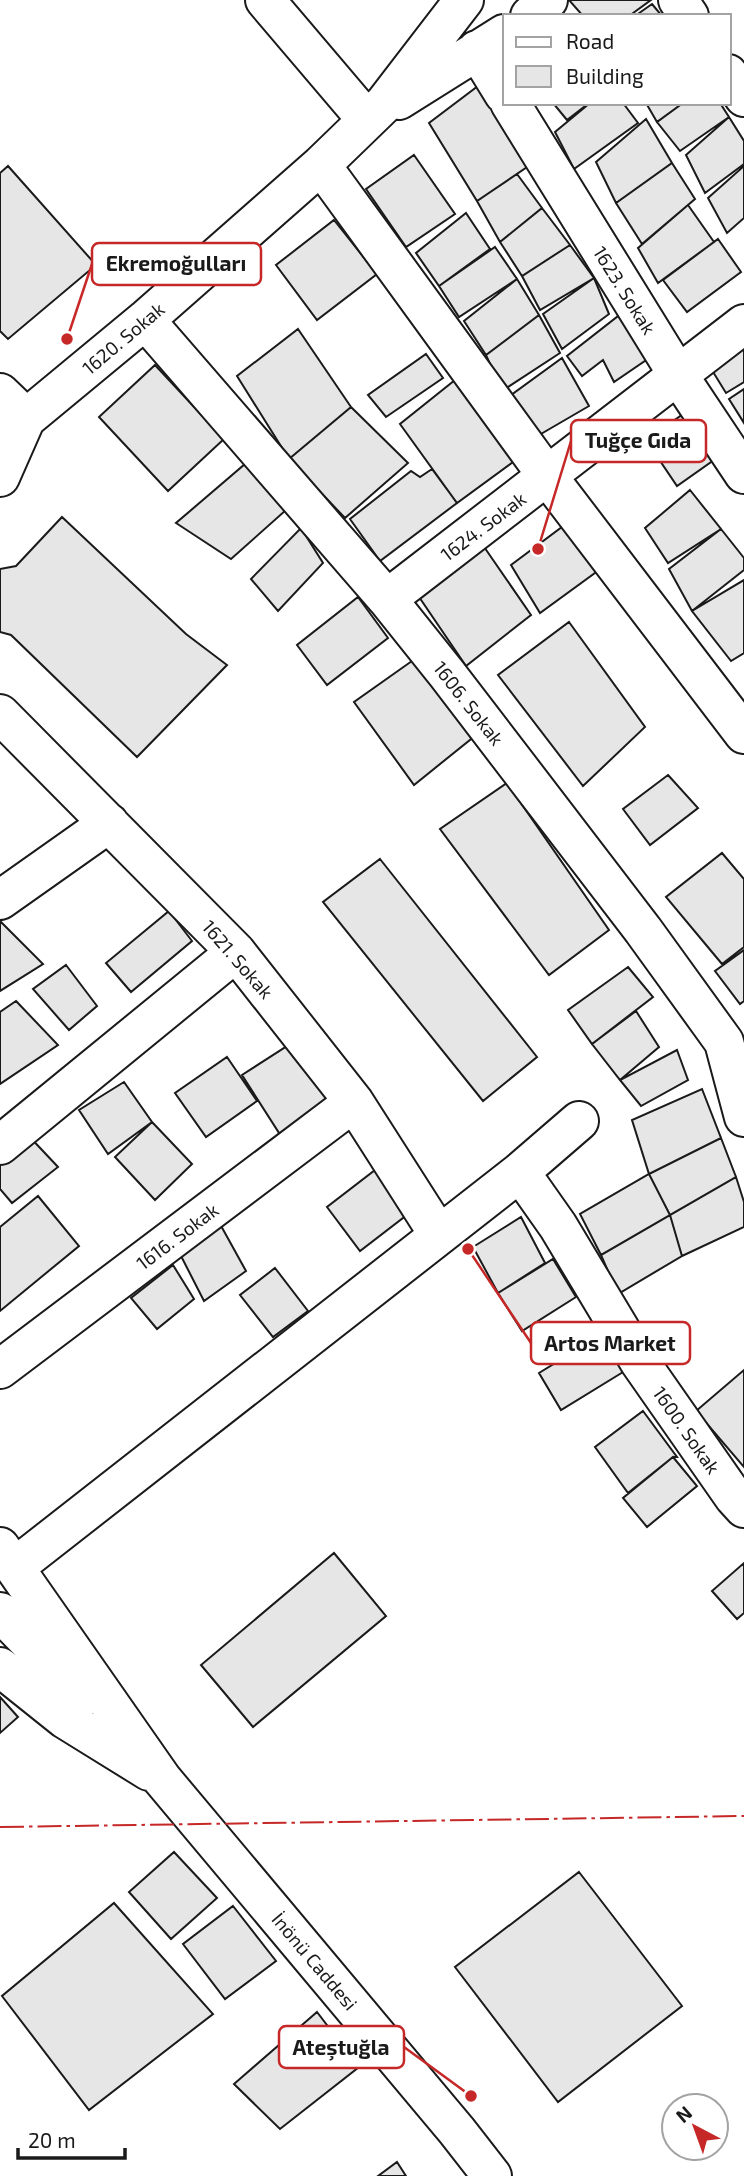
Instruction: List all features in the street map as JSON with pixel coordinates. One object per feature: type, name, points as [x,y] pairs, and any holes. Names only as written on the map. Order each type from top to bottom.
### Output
[{"type":"street","points":[[265,0],[368,120]]},
{"type":"street","points":[[368,120],[384,104],[464,0]]},
{"type":"street","points":[[532,14],[548,0]]},
{"type":"street","points":[[368,120],[491,42],[503,90]]},
{"type":"street","points":[[730,77],[744,97]]},
{"type":"street","name":"1623. Sokak","points":[[511,105],[678,375],[744,474]]},
{"type":"street","name":"1620. Sokak","points":[[9,417],[145,320],[321,165],[368,120]]},
{"type":"street","points":[[321,165],[548,477],[744,734]]},
{"type":"street","name":"1606. Sokak","points":[[145,320],[387,599],[643,930],[734,1039],[744,1117]]},
{"type":"street","name":"1624. Sokak","points":[[387,599],[744,324]]},
{"type":"street","points":[[0,477],[9,417]]},
{"type":"street","name":"1621. Sokak","points":[[0,714],[236,952],[354,1102],[439,1235]]},
{"type":"street","points":[[0,900],[109,823]]},
{"type":"street","points":[[0,1145],[236,952]]},
{"type":"street","name":"1616. Sokak","points":[[0,1369],[354,1102]]},
{"type":"street","points":[[7,1557],[439,1235],[520,1172],[579,1121]]},
{"type":"street","name":"1600. Sokak","points":[[520,1172],[558,1226],[639,1361],[744,1508]]},
{"type":"street","name":"İnönü Caddesi","points":[[7,1557],[162,1779],[492,2176]]},
{"type":"street","points":[[0,1612],[162,1779]]},
{"type":"street","name":"İnönü Caddesi","points":[[0,1667],[65,1719],[162,1779]]},
{"type":"building","points":[[569,0],[651,0],[632,14],[581,14]]},
{"type":"building","points":[[652,4],[660,14],[638,14]]},
{"type":"building","points":[[482,83],[533,163],[477,201],[429,123]]},
{"type":"building","points":[[555,105],[586,105],[567,120]]},
{"type":"building","points":[[588,105],[624,105],[638,123],[574,169],[555,132]]},
{"type":"building","points":[[647,105],[680,105],[657,122]]},
{"type":"building","points":[[680,105],[721,105],[729,117],[680,151],[657,122]]},
{"type":"building","points":[[729,117],[744,141],[744,164],[705,193],[686,155]]},
{"type":"building","points":[[646,119],[672,163],[616,203],[596,162]]},
{"type":"building","points":[[414,155],[455,214],[406,247],[366,189]]},
{"type":"building","points":[[672,163],[695,199],[642,244],[616,203]]},
{"type":"building","points":[[8,166],[96,265],[8,339],[0,331],[0,173]]},
{"type":"building","points":[[744,166],[744,218],[727,233],[708,198]]},
{"type":"building","points":[[517,174],[542,208],[500,242],[477,201]]},
{"type":"building","points":[[688,205],[714,242],[658,283],[638,248]]},
{"type":"building","points":[[542,208],[570,245],[522,276],[500,242]]},
{"type":"building","points":[[466,213],[490,249],[439,286],[416,253]]},
{"type":"building","points":[[334,220],[377,274],[317,320],[276,265]]},
{"type":"building","points":[[718,239],[741,272],[687,312],[663,280]]},
{"type":"building","points":[[570,245],[594,278],[540,310],[522,276]]},
{"type":"building","points":[[495,247],[517,279],[459,317],[439,286]]},
{"type":"building","points":[[594,278],[609,314],[562,349],[543,314]]},
{"type":"building","points":[[517,279],[539,315],[486,355],[464,321]]},
{"type":"building","points":[[622,313],[655,354],[614,382],[603,360],[582,376],[567,356]]},
{"type":"building","points":[[539,315],[560,353],[502,391],[486,355]]},
{"type":"building","points":[[298,329],[351,407],[289,459],[237,376]]},
{"type":"building","points":[[744,339],[744,382],[726,393],[710,367]]},
{"type":"building","points":[[426,354],[443,378],[386,417],[368,395]]},
{"type":"building","points":[[562,358],[589,406],[534,438],[507,398]]},
{"type":"building","points":[[155,365],[224,439],[168,491],[99,417]]},
{"type":"building","points":[[460,376],[513,462],[457,503],[400,424]]},
{"type":"building","points":[[744,389],[744,423],[729,399]]},
{"type":"building","points":[[351,407],[408,463],[345,518],[289,459]]},
{"type":"building","points":[[689,410],[721,455],[677,486],[646,440]]},
{"type":"building","points":[[245,464],[286,510],[231,559],[176,523]]},
{"type":"building","points":[[432,469],[457,503],[380,561],[350,519],[411,471],[420,477]]},
{"type":"building","points":[[690,490],[721,529],[668,563],[645,528]]},
{"type":"building","points":[[62,517],[186,634],[227,665],[137,757],[11,635],[0,632],[0,569],[16,566]]},
{"type":"building","points":[[566,524],[599,570],[540,613],[511,565]]},
{"type":"building","points":[[301,528],[323,563],[278,611],[251,579]]},
{"type":"building","points":[[721,529],[744,558],[744,570],[692,611],[669,569]]},
{"type":"building","points":[[480,541],[531,615],[466,666],[415,591]]},
{"type":"building","points":[[744,580],[744,653],[731,661],[692,611]]},
{"type":"building","points":[[358,597],[388,638],[327,685],[297,645]]},
{"type":"building","points":[[569,622],[645,727],[583,786],[498,675]]},
{"type":"building","points":[[419,656],[481,731],[414,785],[354,702]]},
{"type":"building","points":[[668,775],[698,808],[650,845],[623,809]]},
{"type":"building","points":[[507,783],[609,930],[549,975],[440,829]]},
{"type":"building","points":[[722,853],[744,879],[744,947],[722,964],[666,897]]},
{"type":"building","points":[[380,859],[537,1057],[483,1101],[323,902]]},
{"type":"building","points":[[169,911],[192,941],[131,992],[106,963]]},
{"type":"building","points":[[0,921],[43,964],[0,991]]},
{"type":"building","points":[[744,950],[744,1001],[740,1004],[715,971]]},
{"type":"building","points":[[66,965],[97,1006],[69,1030],[33,989]]},
{"type":"building","points":[[628,967],[653,997],[592,1044],[568,1010]]},
{"type":"building","points":[[16,1001],[58,1045],[0,1084],[0,1012]]},
{"type":"building","points":[[636,1011],[659,1047],[620,1080],[592,1044]]},
{"type":"building","points":[[295,1041],[334,1102],[281,1136],[242,1075]]},
{"type":"building","points":[[677,1050],[688,1080],[641,1106],[620,1080]]},
{"type":"building","points":[[227,1057],[257,1101],[206,1137],[175,1093]]},
{"type":"building","points":[[124,1082],[152,1122],[108,1154],[79,1110]]},
{"type":"building","points":[[702,1089],[721,1138],[649,1174],[632,1120]]},
{"type":"building","points":[[152,1122],[192,1164],[155,1200],[115,1157]]},
{"type":"building","points":[[26,1133],[58,1167],[12,1203],[0,1189],[0,1157]]},
{"type":"building","points":[[721,1138],[736,1177],[670,1215],[649,1174]]},
{"type":"building","points":[[379,1167],[412,1211],[360,1251],[327,1207]]},
{"type":"building","points":[[649,1174],[670,1215],[601,1255],[580,1214]]},
{"type":"building","points":[[736,1177],[744,1202],[744,1227],[682,1256],[670,1215]]},
{"type":"building","points":[[38,1196],[79,1246],[0,1311],[0,1227]]},
{"type":"building","points":[[670,1215],[682,1256],[618,1294],[601,1255]]},
{"type":"building","points":[[521,1217],[545,1263],[498,1293],[473,1247]]},
{"type":"building","points":[[220,1224],[246,1271],[204,1301],[180,1254]]},
{"type":"building","points":[[553,1259],[576,1297],[522,1331],[498,1293]]},
{"type":"building","points":[[173,1265],[194,1299],[157,1329],[131,1298]]},
{"type":"building","points":[[275,1268],[308,1311],[273,1337],[240,1295]]},
{"type":"building","points":[[606,1332],[628,1369],[561,1410],[539,1373]]},
{"type":"building","points":[[744,1370],[744,1467],[696,1411]]},
{"type":"building","points":[[643,1411],[677,1457],[673,1457],[628,1493],[595,1447]]},
{"type":"building","points":[[673,1457],[697,1486],[647,1527],[623,1498]]},
{"type":"building","points":[[334,1553],[386,1616],[253,1727],[201,1665]]},
{"type":"building","points":[[744,1563],[744,1613],[737,1619],[712,1591]]},
{"type":"building","points":[[0,1697],[18,1717],[0,1733]]},
{"type":"building","points":[[174,1852],[217,1898],[171,1939],[129,1892]]},
{"type":"building","points":[[579,1872],[682,2006],[558,2102],[455,1967]]},
{"type":"building","points":[[114,1903],[213,2014],[89,2110],[2,1996]]},
{"type":"building","points":[[233,1906],[276,1961],[225,1999],[183,1944]]},
{"type":"building","points":[[317,2012],[359,2067],[280,2129],[234,2084]]},
{"type":"building","points":[[397,2162],[406,2176],[378,2176]]},
{"type":"power","points":[[0,1827],[744,1816]]},
{"type":"place","name":"Ekremoğulları","points":[[67,339]]},
{"type":"place","name":"Tuğçe Gıda","points":[[538,549]]},
{"type":"place","name":"Artos Market","points":[[468,1249]]},
{"type":"place","name":"Ateştuğla","points":[[471,2096]]}]
